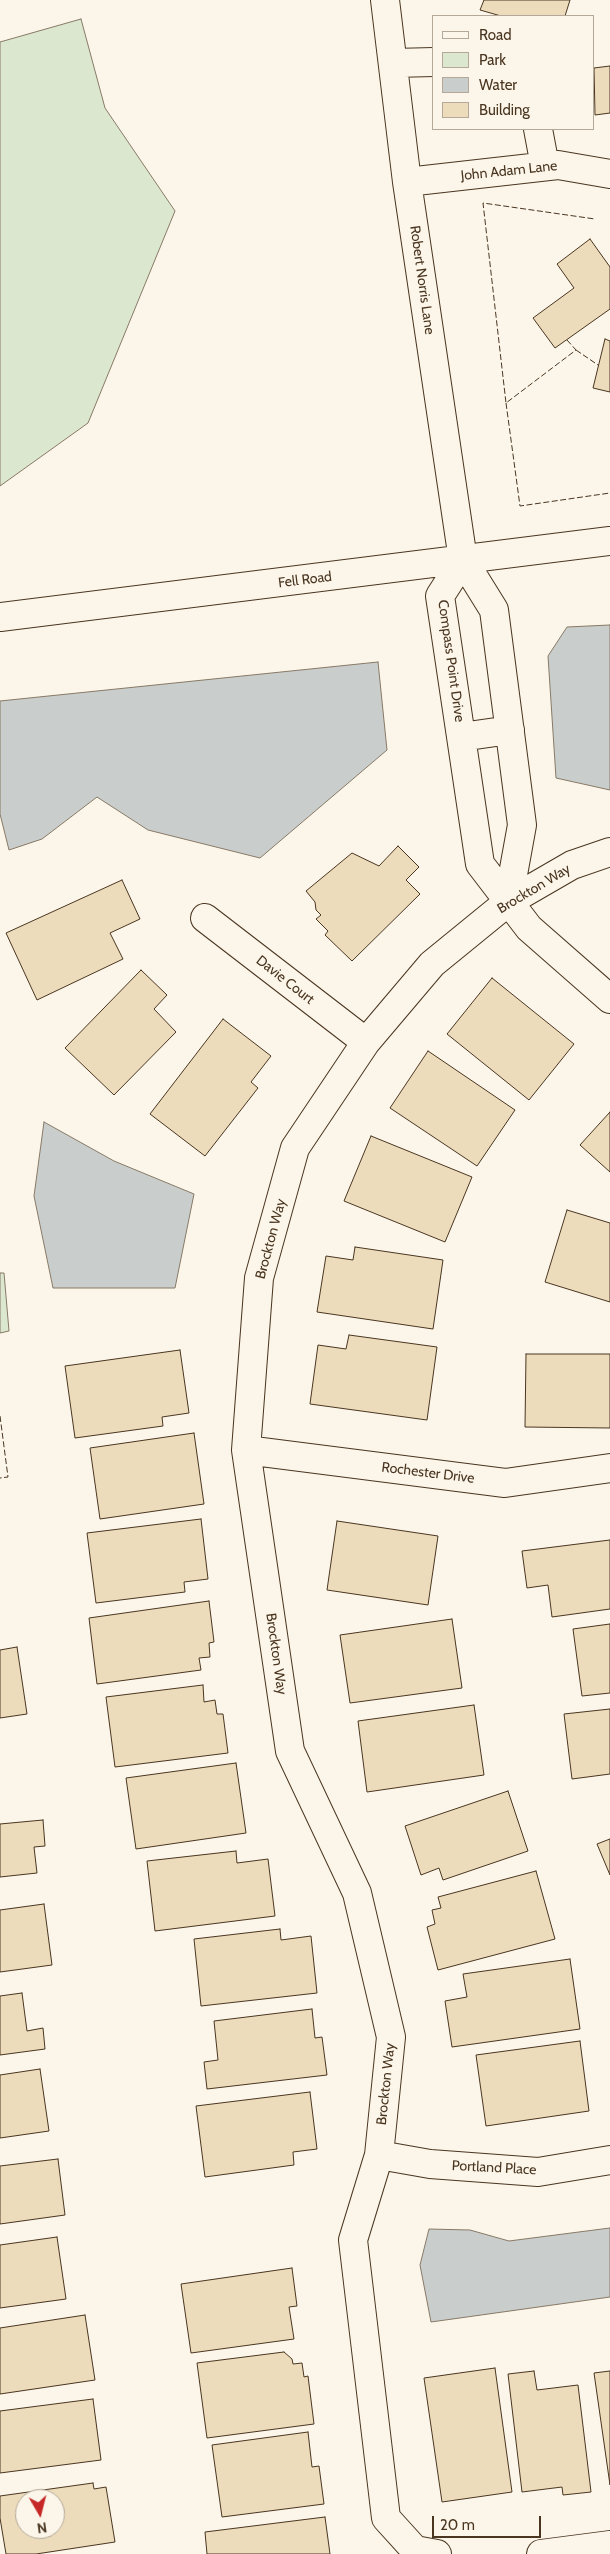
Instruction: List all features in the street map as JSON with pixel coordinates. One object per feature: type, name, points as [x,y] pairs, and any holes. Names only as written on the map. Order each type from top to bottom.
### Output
[{"type":"street","name":"Robert Norris Lane","points":[[386,0],[407,182],[464,560]]},
{"type":"street","points":[[393,63],[432,62]]},
{"type":"street","points":[[538,130],[545,166]]},
{"type":"street","name":"John Adam Lane","points":[[407,182],[558,165],[610,174]]},
{"type":"street","name":"Fell Road","points":[[0,617],[610,541]]},
{"type":"street","points":[[464,560],[494,610],[510,730],[522,825],[508,902]]},
{"type":"street","name":"Compass Point Drive","points":[[464,560],[440,596],[480,864],[529,928],[610,999]]},
{"type":"street","points":[[461,737],[510,730]]},
{"type":"street","name":"Brockton Way","points":[[437,2554],[415,2550],[386,2518],[353,2240],[378,2155],[391,2038],[357,1893],[290,1751],[246,1450],[259,1278],[296,1148],[366,1042],[432,964],[508,902],[572,865],[610,852]]},
{"type":"street","name":"Davie Court","points":[[205,918],[366,1042]]},
{"type":"street","name":"Rochester Drive","points":[[246,1450],[505,1483],[610,1468]]},
{"type":"street","name":"Portland Place","points":[[378,2155],[430,2164],[538,2172],[610,2160]]},
{"type":"street","points":[[541,2554],[610,2545]]},
{"type":"green space","points":[[81,19],[105,108],[175,211],[88,423],[0,486],[0,42]]},
{"type":"green space","points":[[0,1273],[4,1273],[9,1331],[0,1333]]},
{"type":"water","points":[[610,625],[610,790],[556,778],[548,656],[567,627]]},
{"type":"water","points":[[378,662],[387,750],[260,858],[148,830],[97,797],[42,839],[9,850],[0,814],[0,701]]},
{"type":"water","points":[[44,1122],[114,1161],[194,1194],[175,1288],[53,1288],[34,1196]]},
{"type":"water","points":[[610,2228],[610,2297],[431,2322],[420,2265],[429,2229],[470,2230],[509,2241]]},
{"type":"building","points":[[484,0],[570,0],[565,15],[498,15],[480,10]]},
{"type":"building","points":[[610,66],[610,113],[595,115],[595,68]]},
{"type":"building","points":[[590,239],[610,267],[610,309],[555,348],[533,318],[574,288],[557,264]]},
{"type":"building","points":[[605,339],[610,341],[610,392],[593,388]]},
{"type":"building","points":[[398,846],[419,867],[406,880],[420,894],[352,961],[325,935],[328,931],[316,919],[321,915],[316,910],[315,902],[306,891],[352,853],[379,866]]},
{"type":"building","points":[[122,880],[140,919],[110,933],[123,959],[37,1000],[6,933]]},
{"type":"building","points":[[141,970],[167,995],[154,1009],[176,1032],[114,1095],[65,1048]]},
{"type":"building","points":[[492,978],[574,1044],[529,1100],[447,1034]]},
{"type":"building","points":[[223,1019],[271,1056],[251,1082],[258,1088],[205,1156],[150,1114]]},
{"type":"building","points":[[428,1051],[515,1110],[477,1166],[390,1108]]},
{"type":"building","points":[[610,1112],[610,1172],[580,1145]]},
{"type":"building","points":[[371,1136],[472,1177],[445,1242],[344,1201]]},
{"type":"building","points":[[567,1210],[610,1223],[610,1302],[545,1282]]},
{"type":"building","points":[[355,1247],[443,1260],[433,1329],[317,1312],[326,1256],[353,1260]]},
{"type":"building","points":[[349,1335],[437,1347],[427,1420],[310,1404],[318,1345],[346,1349]]},
{"type":"building","points":[[180,1350],[189,1413],[162,1417],[163,1426],[75,1438],[65,1366]]},
{"type":"building","points":[[526,1354],[610,1354],[610,1428],[525,1427]]},
{"type":"building","points":[[194,1433],[204,1504],[100,1519],[90,1448]]},
{"type":"building","points":[[201,1519],[208,1579],[184,1582],[185,1592],[96,1603],[87,1533]]},
{"type":"building","points":[[337,1521],[438,1536],[428,1605],[327,1590]]},
{"type":"building","points":[[610,1540],[610,1609],[552,1617],[548,1585],[527,1588],[522,1551]]},
{"type":"building","points":[[209,1601],[214,1642],[209,1643],[210,1657],[199,1658],[201,1670],[97,1684],[89,1618]]},
{"type":"building","points":[[452,1619],[462,1688],[350,1703],[340,1635]]},
{"type":"building","points":[[610,1624],[610,1693],[582,1696],[573,1629]]},
{"type":"building","points":[[17,1647],[27,1714],[0,1718],[0,1650]]},
{"type":"building","points":[[203,1685],[204,1702],[215,1700],[217,1714],[223,1714],[228,1753],[115,1767],[106,1697]]},
{"type":"building","points":[[474,1705],[484,1775],[367,1792],[358,1721]]},
{"type":"building","points":[[610,1709],[610,1774],[572,1779],[564,1714]]},
{"type":"building","points":[[236,1763],[246,1833],[136,1849],[126,1778]]},
{"type":"building","points":[[508,1791],[528,1851],[443,1880],[439,1868],[421,1875],[405,1826]]},
{"type":"building","points":[[43,1820],[45,1846],[34,1847],[37,1873],[0,1877],[0,1824]]},
{"type":"building","points":[[610,1839],[610,1875],[597,1844]]},
{"type":"building","points":[[236,1851],[237,1863],[268,1859],[275,1916],[155,1931],[147,1861]]},
{"type":"building","points":[[536,1871],[555,1939],[438,1970],[427,1927],[435,1924],[432,1910],[441,1908],[438,1897]]},
{"type":"building","points":[[44,1904],[52,1965],[0,1972],[0,1910]]},
{"type":"building","points":[[280,1929],[281,1940],[311,1936],[317,1993],[201,2006],[194,1939]]},
{"type":"building","points":[[570,1959],[580,2029],[452,2047],[445,2001],[467,1997],[463,1974]]},
{"type":"building","points":[[22,1993],[27,2031],[43,2028],[45,2049],[0,2055],[0,1996]]},
{"type":"building","points":[[312,2009],[315,2038],[322,2037],[327,2075],[207,2089],[204,2062],[218,2060],[214,2021]]},
{"type":"building","points":[[580,2041],[589,2111],[486,2126],[476,2055]]},
{"type":"building","points":[[40,2069],[49,2131],[0,2138],[0,2075]]},
{"type":"building","points":[[310,2092],[317,2149],[293,2152],[294,2165],[205,2177],[196,2106]]},
{"type":"building","points":[[58,2159],[65,2215],[0,2224],[0,2166]]},
{"type":"building","points":[[57,2237],[66,2299],[0,2308],[0,2245]]},
{"type":"building","points":[[292,2268],[297,2306],[289,2307],[294,2339],[191,2353],[181,2284]]},
{"type":"building","points":[[85,2315],[95,2380],[0,2394],[0,2328]]},
{"type":"building","points":[[284,2352],[292,2359],[293,2364],[302,2363],[304,2377],[308,2376],[314,2424],[207,2438],[197,2363]]},
{"type":"building","points":[[495,2368],[512,2492],[442,2502],[424,2378]]},
{"type":"building","points":[[534,2371],[537,2390],[578,2385],[591,2492],[563,2495],[562,2487],[522,2492],[508,2374]]},
{"type":"building","points":[[610,2371],[610,2485],[594,2373]]},
{"type":"building","points":[[93,2399],[101,2460],[0,2473],[0,2411]]},
{"type":"building","points":[[308,2432],[312,2467],[319,2466],[324,2504],[222,2517],[212,2445]]},
{"type":"building","points":[[93,2483],[94,2489],[106,2487],[115,2542],[36,2554],[6,2554],[0,2518],[0,2496],[15,2494],[15,2539],[65,2539],[65,2489],[50,2489]]},
{"type":"building","points":[[325,2517],[330,2554],[207,2554],[205,2532]]},
{"type":"fence","points":[[567,340],[576,350],[506,403],[483,203],[595,219]]},
{"type":"fence","points":[[576,350],[598,365]]},
{"type":"fence","points":[[506,403],[520,506],[610,493]]},
{"type":"fence","points":[[0,1416],[8,1477],[0,1478]]}]
